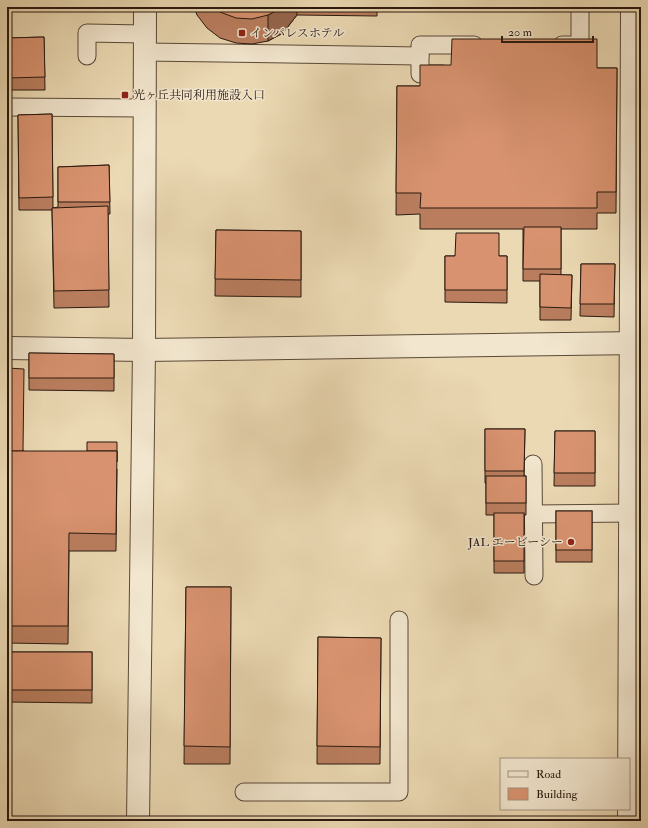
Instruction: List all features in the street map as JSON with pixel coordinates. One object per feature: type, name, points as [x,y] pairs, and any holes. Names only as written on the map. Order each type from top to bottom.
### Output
[{"type":"street","points":[[138,821],[144,350],[145,7]]},
{"type":"street","points":[[630,799],[635,691],[631,513],[636,343],[637,53],[632,7]]},
{"type":"street","points":[[7,348],[144,350],[636,343]]},
{"type":"street","points":[[629,821],[630,810]]},
{"type":"lane","points":[[548,45],[580,45],[580,7]]},
{"type":"lane","points":[[86,56],[87,34],[145,43],[420,56]]},
{"type":"lane","points":[[459,74],[420,74],[420,45],[492,45]]},
{"type":"lane","points":[[7,107],[144,108]]},
{"type":"lane","points":[[533,464],[534,576]]},
{"type":"lane","points":[[534,514],[631,513]]},
{"type":"lane","points":[[244,792],[399,792],[399,620]]},
{"type":"building","points":[[214,7],[283,7],[268,15],[252,19],[236,18],[220,12]]},
{"type":"building","points":[[44,37],[45,77],[7,78],[7,38]]},
{"type":"building","points":[[452,39],[597,39],[597,68],[617,68],[616,192],[597,192],[597,208],[420,208],[421,193],[396,193],[397,86],[420,86],[420,65],[451,65]]},
{"type":"building","points":[[52,114],[53,197],[19,198],[18,115]]},
{"type":"building","points":[[109,165],[110,202],[58,202],[58,167]]},
{"type":"building","points":[[108,206],[109,290],[54,291],[52,208]]},
{"type":"building","points":[[524,227],[561,227],[561,269],[523,269]]},
{"type":"building","points":[[216,230],[301,231],[301,280],[215,279]]},
{"type":"building","points":[[456,233],[499,233],[499,256],[507,256],[507,290],[445,290],[445,256],[455,256]]},
{"type":"building","points":[[581,264],[615,264],[614,304],[580,304]]},
{"type":"building","points":[[540,274],[572,275],[571,308],[540,307]]},
{"type":"building","points":[[29,353],[114,354],[114,378],[29,378]]},
{"type":"building","points":[[7,368],[24,369],[23,451],[7,451]]},
{"type":"building","points":[[485,429],[525,429],[524,471],[485,471]]},
{"type":"building","points":[[555,431],[595,431],[595,473],[554,473]]},
{"type":"building","points":[[87,442],[117,442],[117,451],[87,451]]},
{"type":"building","points":[[7,451],[117,451],[116,534],[69,533],[68,626],[7,626]]},
{"type":"building","points":[[486,476],[526,476],[526,503],[486,503]]},
{"type":"building","points":[[556,511],[592,511],[592,550],[556,550]]},
{"type":"building","points":[[494,513],[524,513],[524,561],[494,561]]},
{"type":"building","points":[[186,587],[231,587],[230,747],[184,746]]},
{"type":"building","points":[[318,637],[381,638],[380,747],[317,746]]},
{"type":"building","points":[[7,652],[92,652],[92,690],[7,690]]},
{"type":"place","name":"インパレスホテル","points":[[242,33]]},
{"type":"place","name":"光ヶ丘共同利用施設入口","points":[[125,95]]},
{"type":"place","name":"JAL エービーシー","points":[[571,542]]}]
